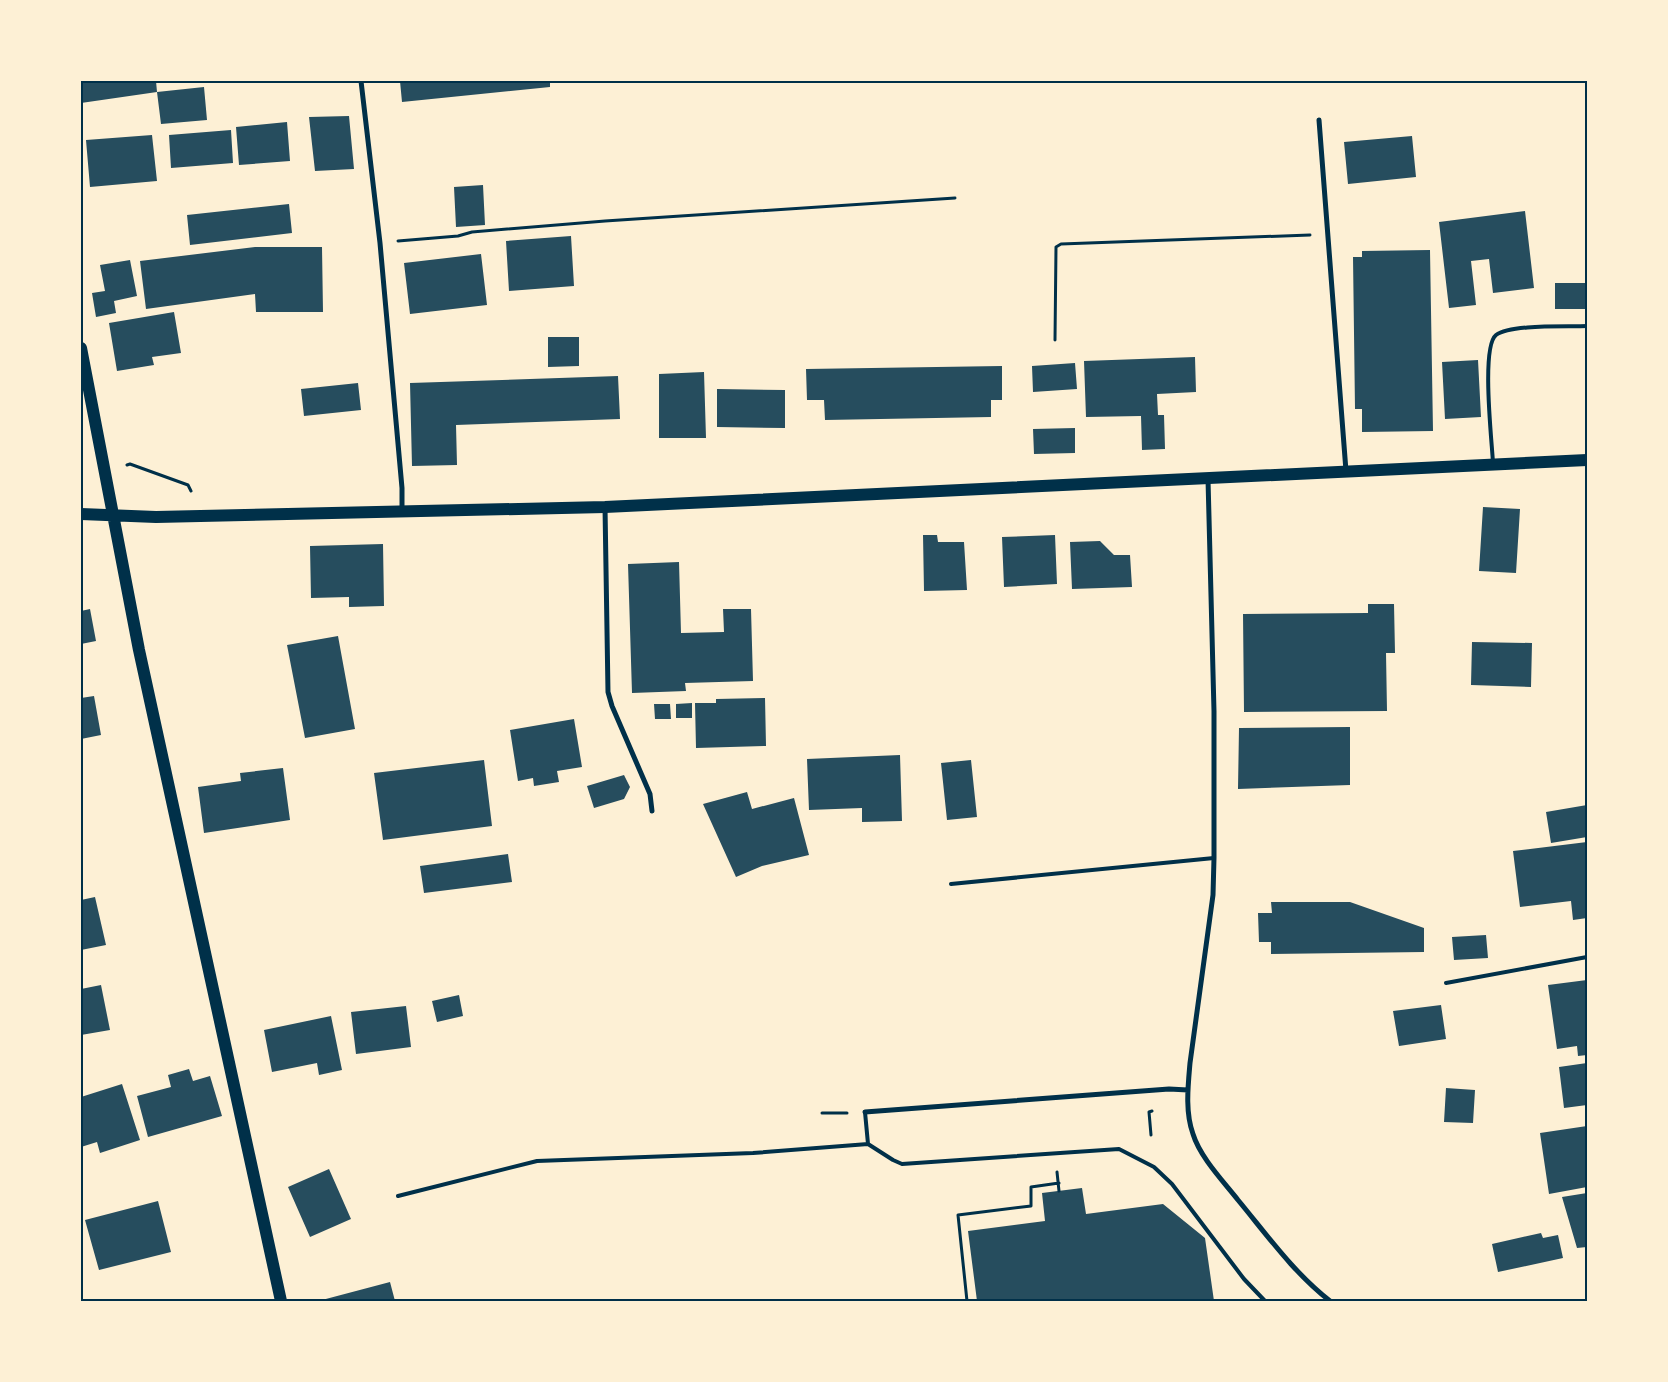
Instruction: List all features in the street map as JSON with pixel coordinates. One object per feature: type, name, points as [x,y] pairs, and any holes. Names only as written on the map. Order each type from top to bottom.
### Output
[{"type":"main road","points":[[81,348],[139,650],[278,1300]]},
{"type":"main road","points":[[81,514],[156,517],[402,510],[605,507],[1587,460]]},
{"type":"street","points":[[361,81],[380,243],[401,478],[402,510]]},
{"type":"street","points":[[1319,120],[1346,472]]},
{"type":"street","points":[[1208,479],[1214,711],[1213,895],[1188,1090],[1189,1118],[1193,1136],[1208,1161],[1299,1274],[1330,1301]]},
{"type":"street","points":[[605,507],[608,692],[612,706],[650,794],[652,811]]},
{"type":"street","points":[[865,1112],[1169,1089],[1188,1090]]},
{"type":"lane","points":[[1493,464],[1487,369],[1490,344],[1495,336],[1505,330],[1520,328],[1587,326]]},
{"type":"lane","points":[[951,884],[1214,858]]},
{"type":"lane","points":[[1446,983],[1587,957]]},
{"type":"lane","points":[[865,1112],[868,1144]]},
{"type":"lane","points":[[398,1196],[538,1161],[735,1154],[868,1144],[902,1164],[1119,1149],[1154,1168],[1172,1184],[1244,1279],[1265,1301]]},
{"type":"path","points":[[380,243],[458,236],[472,232],[605,221],[955,198]]},
{"type":"path","points":[[1055,340],[1056,247],[1061,244],[1328,233]]},
{"type":"path","points":[[122,465],[130,464],[188,485],[192,491]]},
{"type":"path","points":[[822,1113],[865,1112]]},
{"type":"path","points":[[1149,1112],[1151,1136]]},
{"type":"path","points":[[967,1301],[958,1215],[1031,1206],[1031,1187],[1059,1183]]},
{"type":"building","points":[[81,81],[156,81],[157,92],[81,103]]},
{"type":"building","points":[[400,81],[550,81],[550,87],[402,102]]},
{"type":"building","points":[[204,87],[207,120],[161,124],[157,92]]},
{"type":"building","points":[[349,116],[354,169],[315,171],[309,117]]},
{"type":"building","points":[[287,122],[290,161],[239,165],[236,127]]},
{"type":"building","points":[[231,130],[233,163],[171,168],[169,135]]},
{"type":"building","points":[[152,135],[157,181],[90,187],[86,140]]},
{"type":"building","points":[[1412,136],[1416,177],[1348,184],[1344,142]]},
{"type":"building","points":[[483,185],[485,225],[456,227],[454,187]]},
{"type":"building","points":[[289,204],[292,233],[190,245],[187,215]]},
{"type":"building","points":[[1525,211],[1534,288],[1493,293],[1489,259],[1471,261],[1476,305],[1449,308],[1439,222]]},
{"type":"building","points":[[571,236],[574,286],[509,291],[506,241]]},
{"type":"building","points":[[255,247],[322,247],[323,312],[256,312],[255,294],[146,309],[140,261]]},
{"type":"building","points":[[1430,250],[1433,431],[1362,432],[1362,409],[1355,409],[1353,257],[1362,257],[1362,251]]},
{"type":"building","points":[[481,254],[487,305],[410,314],[404,263]]},
{"type":"building","points":[[130,260],[137,296],[114,301],[116,313],[96,317],[92,293],[105,291],[100,265]]},
{"type":"building","points":[[1555,283],[1587,283],[1587,309],[1555,309]]},
{"type":"building","points":[[174,312],[181,353],[152,357],[154,365],[117,371],[109,323]]},
{"type":"building","points":[[548,337],[579,337],[579,366],[548,367]]},
{"type":"building","points":[[1195,357],[1196,392],[1157,394],[1158,415],[1164,415],[1165,449],[1142,450],[1141,416],[1086,417],[1084,361]]},
{"type":"building","points":[[1478,360],[1481,417],[1445,419],[1442,362]]},
{"type":"building","points":[[1075,363],[1077,389],[1033,392],[1032,366]]},
{"type":"building","points":[[1002,366],[1002,400],[991,400],[991,417],[825,420],[824,400],[807,400],[806,369]]},
{"type":"building","points":[[704,372],[706,438],[659,438],[659,374]]},
{"type":"building","points":[[618,376],[620,419],[456,425],[457,465],[412,466],[410,383]]},
{"type":"building","points":[[358,383],[361,410],[304,416],[301,389]]},
{"type":"building","points":[[717,389],[785,390],[785,428],[717,427]]},
{"type":"building","points":[[1075,428],[1075,453],[1034,454],[1033,429]]},
{"type":"building","points":[[1483,507],[1520,509],[1516,573],[1479,571]]},
{"type":"building","points":[[923,535],[937,535],[938,542],[964,542],[967,590],[924,591]]},
{"type":"building","points":[[1055,535],[1057,584],[1004,587],[1002,537]]},
{"type":"building","points":[[1100,541],[1114,555],[1130,555],[1132,587],[1072,589],[1070,542]]},
{"type":"building","points":[[383,544],[384,606],[349,607],[349,597],[311,598],[310,546]]},
{"type":"building","points":[[679,562],[681,633],[724,632],[723,609],[751,609],[753,681],[685,683],[686,691],[632,693],[628,564]]},
{"type":"building","points":[[1368,604],[1394,604],[1395,653],[1386,653],[1387,711],[1244,712],[1243,614],[1368,613]]},
{"type":"building","points":[[90,609],[96,641],[81,644],[81,611]]},
{"type":"building","points":[[338,636],[355,729],[305,738],[287,645]]},
{"type":"building","points":[[1472,642],[1532,643],[1531,687],[1471,685]]},
{"type":"building","points":[[94,696],[101,735],[81,739],[81,698]]},
{"type":"building","points":[[765,698],[766,746],[696,748],[695,703],[716,703],[716,699]]},
{"type":"building","points":[[692,703],[692,718],[676,718],[676,704]]},
{"type":"building","points":[[654,704],[670,704],[671,719],[655,719]]},
{"type":"building","points":[[574,719],[582,767],[557,771],[559,782],[534,786],[533,778],[518,781],[510,730]]},
{"type":"building","points":[[1350,727],[1350,785],[1238,789],[1239,728]]},
{"type":"building","points":[[900,755],[902,821],[862,822],[862,808],[809,810],[807,759]]},
{"type":"building","points":[[484,760],[492,826],[383,840],[374,773]]},
{"type":"building","points":[[971,760],[977,817],[947,820],[941,763]]},
{"type":"building","points":[[283,768],[290,820],[204,833],[198,787],[241,781],[240,773]]},
{"type":"building","points":[[624,775],[630,787],[624,799],[594,808],[587,786]]},
{"type":"building","points":[[747,792],[752,809],[794,798],[809,855],[762,866],[736,877],[703,804]]},
{"type":"building","points":[[1587,805],[1587,837],[1551,843],[1546,812]]},
{"type":"building","points":[[1587,842],[1587,918],[1573,920],[1571,901],[1520,907],[1513,851]]},
{"type":"building","points":[[508,854],[512,882],[424,893],[420,866]]},
{"type":"building","points":[[95,897],[106,945],[81,950],[81,900]]},
{"type":"building","points":[[1271,902],[1350,902],[1424,928],[1424,952],[1271,954],[1271,942],[1259,942],[1258,913],[1272,913]]},
{"type":"building","points":[[1486,935],[1488,958],[1454,960],[1452,937]]},
{"type":"building","points":[[1587,980],[1587,1055],[1578,1056],[1577,1046],[1557,1049],[1548,985]]},
{"type":"building","points":[[101,985],[110,1030],[81,1035],[81,989]]},
{"type":"building","points":[[459,995],[463,1016],[437,1022],[432,1001]]},
{"type":"building","points":[[1441,1005],[1446,1039],[1399,1046],[1393,1011]]},
{"type":"building","points":[[406,1006],[411,1047],[356,1054],[351,1012]]},
{"type":"building","points":[[331,1016],[342,1070],[319,1075],[317,1063],[272,1072],[264,1030]]},
{"type":"building","points":[[1587,1063],[1587,1105],[1564,1108],[1559,1067]]},
{"type":"building","points":[[189,1069],[193,1081],[210,1076],[222,1116],[148,1137],[137,1096],[171,1087],[168,1075]]},
{"type":"building","points":[[122,1084],[140,1140],[100,1153],[97,1142],[81,1147],[81,1097]]},
{"type":"building","points":[[1446,1088],[1475,1090],[1473,1123],[1444,1122]]},
{"type":"building","points":[[1587,1126],[1587,1187],[1549,1194],[1540,1133]]},
{"type":"building","points":[[329,1169],[351,1219],[310,1237],[288,1187]]},
{"type":"building","points":[[1082,1188],[1086,1214],[1163,1204],[1205,1238],[1214,1301],[977,1301],[968,1231],[1045,1221],[1042,1193]]},
{"type":"building","points":[[1587,1193],[1587,1247],[1577,1248],[1562,1197]]},
{"type":"building","points":[[158,1201],[171,1252],[99,1270],[85,1220]]},
{"type":"building","points":[[1541,1233],[1543,1238],[1558,1235],[1563,1258],[1498,1272],[1492,1244]]},
{"type":"building","points":[[390,1282],[395,1301],[322,1301],[322,1300]]}]
